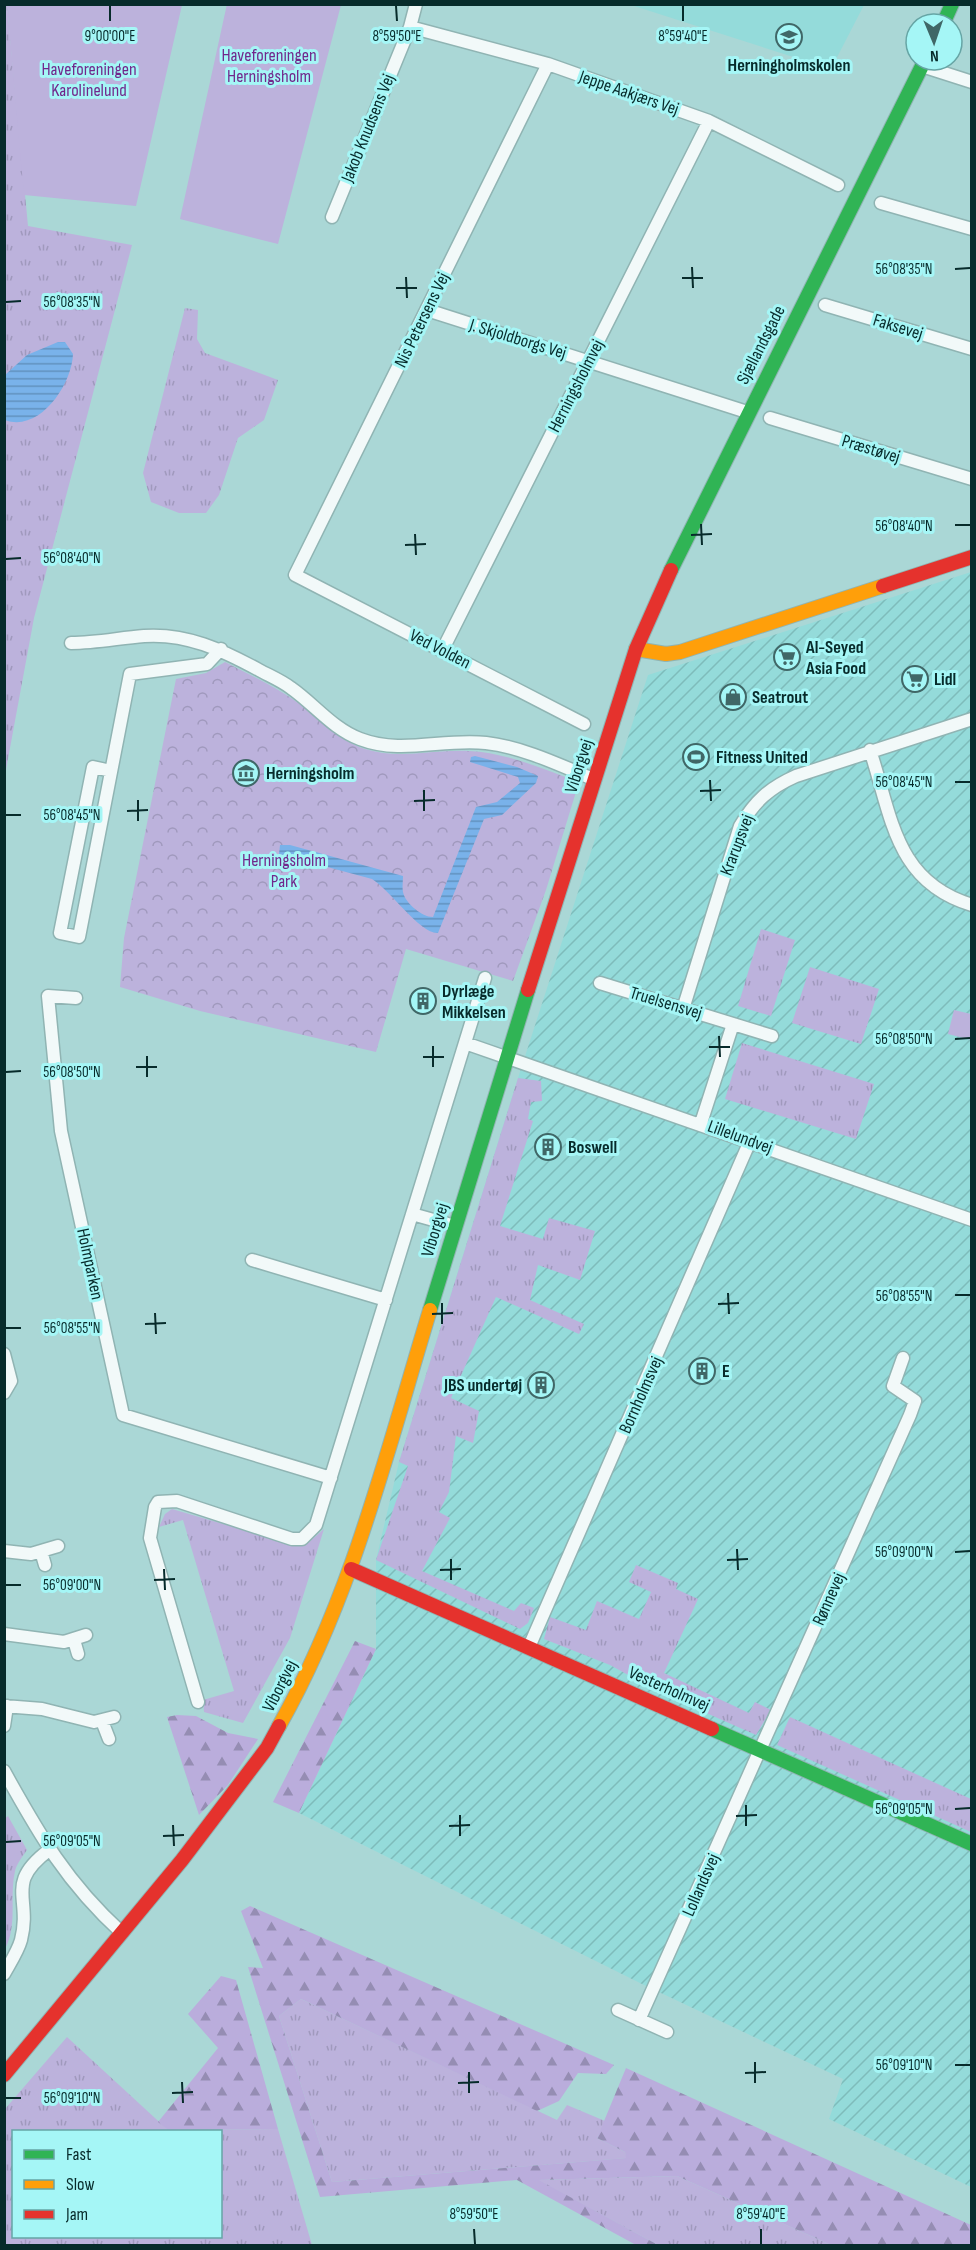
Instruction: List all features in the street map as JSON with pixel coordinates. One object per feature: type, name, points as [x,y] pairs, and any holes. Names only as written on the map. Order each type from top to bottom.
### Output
[{"type":"street","name":"Jakob Knudsens Vej","points":[[332,217],[410,27],[416,4]]},
{"type":"street","name":"Jeppe Aakjærs Vej","points":[[410,27],[548,64],[709,121],[838,185]]},
{"type":"street","name":"Nis Petersens Vej","points":[[295,575],[548,64]]},
{"type":"street","name":"Sjællandsgade","points":[[636,649],[675,560],[747,412],[919,72]]},
{"type":"street","points":[[947,72],[972,82]]},
{"type":"street","name":"Herningsholmvej","points":[[442,651],[709,121]]},
{"type":"street","points":[[881,202],[972,229]]},
{"type":"street","name":"Faksevej","points":[[825,305],[972,349]]},
{"type":"street","name":"J. Skjoldborgs Vej","points":[[427,310],[747,412]]},
{"type":"street","name":"Præstøvej","points":[[770,418],[972,479]]},
{"type":"street","points":[[636,649],[666,654],[680,652],[972,557]]},
{"type":"street","name":"Ved Volden","points":[[295,575],[584,724]]},
{"type":"street","points":[[72,643],[144,636],[172,636],[221,650],[290,686],[336,726],[358,739],[383,746],[408,748],[463,742],[486,743],[508,747],[593,778]]},
{"type":"street","name":"Viborgvej","points":[[4,2075],[182,1860],[267,1748],[302,1685],[351,1569],[593,778],[636,649]]},
{"type":"street","points":[[111,771],[93,767],[60,933],[79,937],[130,674],[207,664],[221,650]]},
{"type":"street","name":"Krarupsvej","points":[[683,1009],[740,826],[754,803],[773,786],[796,776],[870,750],[972,719]]},
{"type":"street","points":[[870,750],[901,846],[910,864],[923,880],[939,892],[972,905]]},
{"type":"street","points":[[198,1702],[150,1538],[155,1508],[158,1502],[177,1502],[292,1539],[302,1539],[316,1524],[485,978]]},
{"type":"street","name":"Truelsensvej","points":[[600,983],[771,1036]]},
{"type":"street","name":"Holmparken","points":[[76,998],[48,996],[61,1131],[123,1415],[331,1478]]},
{"type":"street","points":[[701,1124],[733,1024]]},
{"type":"street","points":[[465,1043],[507,1058]]},
{"type":"street","name":"Lillelundvej","points":[[507,1058],[972,1220]]},
{"type":"street","name":"Bornholmsvej","points":[[529,1647],[750,1141]]},
{"type":"street","points":[[412,1214],[455,1226]]},
{"type":"street","points":[[252,1260],[386,1300]]},
{"type":"street","points":[[4,1354],[11,1381],[4,1393]]},
{"type":"street","name":"Rønnevej","points":[[761,1750],[915,1401],[893,1386],[903,1358]]},
{"type":"street","points":[[4,1551],[31,1554],[58,1546]]},
{"type":"street","points":[[41,1551],[45,1565]]},
{"type":"street","name":"Vesterholmvej","points":[[351,1569],[972,1844]]},
{"type":"street","points":[[4,1634],[64,1642],[86,1635]]},
{"type":"street","points":[[74,1640],[78,1654]]},
{"type":"street","points":[[4,1726],[6,1706],[42,1709],[94,1722],[108,1719],[109,1739]]},
{"type":"street","name":"Lollandsvej","points":[[639,2019],[761,1750]]},
{"type":"street","points":[[4,1771],[49,1850],[74,1885],[122,1933]]},
{"type":"street","points":[[4,1974],[21,1941],[22,1888],[25,1873],[32,1863],[49,1850]]},
{"type":"street","points":[[618,2010],[667,2032]]},
{"type":"shaded area","name":"Herningholmskolen","points":[[631,5],[864,5],[831,69]]},
{"type":"shaded area","points":[[58,342],[65,342],[73,354],[67,379],[60,392],[51,404],[30,420],[18,422],[5,420],[5,375],[27,355]]},
{"type":"shaded area","points":[[971,572],[971,2187],[829,2119],[843,2079],[644,1985],[299,1813],[376,1649],[376,1560],[399,1462],[518,1078],[648,675]]},
{"type":"shaded area","points":[[475,756],[517,767],[538,776],[536,783],[502,815],[484,819],[438,933],[423,927],[372,879],[279,854],[280,845],[290,845],[403,876],[403,892],[407,901],[419,912],[433,917],[476,807],[497,802],[520,783],[518,777],[470,762],[471,757]]},
{"type":"green space","points":[[7,4],[28,226],[132,245],[34,618],[5,775],[4,5]]},
{"type":"green space","name":"Haveforeningen Herningsholm","points":[[227,4],[341,5],[278,244],[180,219]]},
{"type":"green space","name":"Haveforeningen Karolinelund","points":[[7,5],[182,5],[136,206],[24,195]]},
{"type":"green space","points":[[185,308],[198,310],[197,339],[205,353],[278,380],[264,420],[238,438],[219,495],[206,513],[179,513],[151,502],[143,473]]},
{"type":"green space","name":"Herningsholm Park","points":[[225,662],[288,696],[337,734],[365,749],[391,754],[483,752],[525,762],[579,782],[546,890],[513,981],[406,949],[376,1052],[200,1011],[120,987],[124,938],[176,679],[206,673]]},
{"type":"green space","points":[[761,929],[795,940],[771,1016],[738,1006]]},
{"type":"green space","points":[[810,967],[879,989],[861,1044],[792,1023]]},
{"type":"green space","points":[[954,1010],[971,1014],[971,1040],[948,1034]]},
{"type":"green space","points":[[742,1043],[874,1084],[856,1139],[725,1099]]},
{"type":"green space","points":[[518,1078],[541,1081],[542,1101],[531,1102],[528,1119],[533,1121],[500,1226],[543,1239],[549,1218],[595,1231],[580,1280],[538,1265],[530,1300],[584,1324],[579,1334],[496,1297],[451,1398],[479,1411],[473,1443],[456,1436],[449,1492],[439,1512],[450,1518],[422,1571],[514,1611],[521,1603],[534,1608],[528,1623],[520,1629],[376,1560],[408,1466],[399,1462]]},
{"type":"green space","points":[[172,1509],[288,1543],[308,1543],[324,1529],[290,1638],[243,1723],[204,1712],[203,1700],[234,1691],[183,1520],[159,1527],[165,1514]]},
{"type":"green space","points":[[636,1565],[678,1583],[676,1589],[698,1599],[664,1673],[749,1713],[755,1702],[771,1710],[756,1735],[661,1693],[610,1665],[544,1639],[550,1617],[586,1630],[597,1601],[639,1619],[651,1592],[629,1582]]},
{"type":"green space","points":[[355,1641],[376,1649],[299,1813],[273,1802]]},
{"type":"green space","points":[[196,1716],[228,1733],[258,1739],[228,1785],[199,1815],[167,1717]]},
{"type":"green space","points":[[790,1717],[971,1799],[971,1832],[777,1745]]},
{"type":"green space","points":[[8,1816],[27,1850],[15,1871],[11,1930],[5,1949],[4,1819]]},
{"type":"green space","points":[[250,1906],[614,2065],[606,2074],[578,2073],[559,2101],[537,2111],[301,1999],[279,2016],[332,2182],[626,2158],[625,2152],[597,2138],[626,2068],[971,2225],[971,2245],[831,2245],[677,2176],[539,2180],[658,2245],[636,2245],[517,2180],[320,2197],[248,1967],[263,1968],[241,1911]]},
{"type":"green space","points":[[221,1976],[236,1980],[278,2129],[168,2130],[158,2122],[218,2048],[188,2014]]},
{"type":"green space","points":[[301,1999],[557,2120],[567,2105],[605,2121],[597,2138],[625,2152],[627,2158],[332,2182],[279,2016]]},
{"type":"green space","points":[[67,2037],[168,2130],[278,2129],[312,2245],[5,2246],[5,2109]]},
{"type":"green space","points":[[677,2176],[831,2245],[658,2245],[538,2180]]},
{"type":"waterway","points":[[4,218],[4,226]]},
{"type":"traffic: fast","points":[[948,12],[952,4]]},
{"type":"traffic: fast","points":[[671,570],[919,72]]},
{"type":"traffic: fast","points":[[430,1310],[528,990]]},
{"type":"traffic: fast","points":[[712,1729],[972,1844]]},
{"type":"traffic: slow","points":[[636,649],[666,654],[680,652],[883,586]]},
{"type":"traffic: slow","points":[[279,1726],[305,1677],[348,1575],[383,1470],[430,1310]]},
{"type":"traffic: jam","points":[[883,586],[972,557]]},
{"type":"traffic: jam","points":[[528,990],[636,649],[671,570]]},
{"type":"traffic: jam","points":[[351,1569],[712,1729]]},
{"type":"traffic: jam","points":[[4,2075],[182,1860],[267,1748],[279,1726]]},
{"type":"place","name":"Herningholmskolen","points":[[789,37]]},
{"type":"place","name":"Al-Seyed Asia Food","points":[[787,657]]},
{"type":"place","name":"Lidl","points":[[915,679]]},
{"type":"place","name":"Seatrout","points":[[733,697]]},
{"type":"place","name":"Fitness United","points":[[696,757]]},
{"type":"place","name":"Herningsholm","points":[[246,773]]},
{"type":"place","name":"Dyrlæge Mikkelsen","points":[[423,1001]]},
{"type":"place","name":"Boswell","points":[[548,1147]]},
{"type":"place","name":"E","points":[[702,1371]]},
{"type":"place","name":"JBS undertøj","points":[[541,1385]]}]
